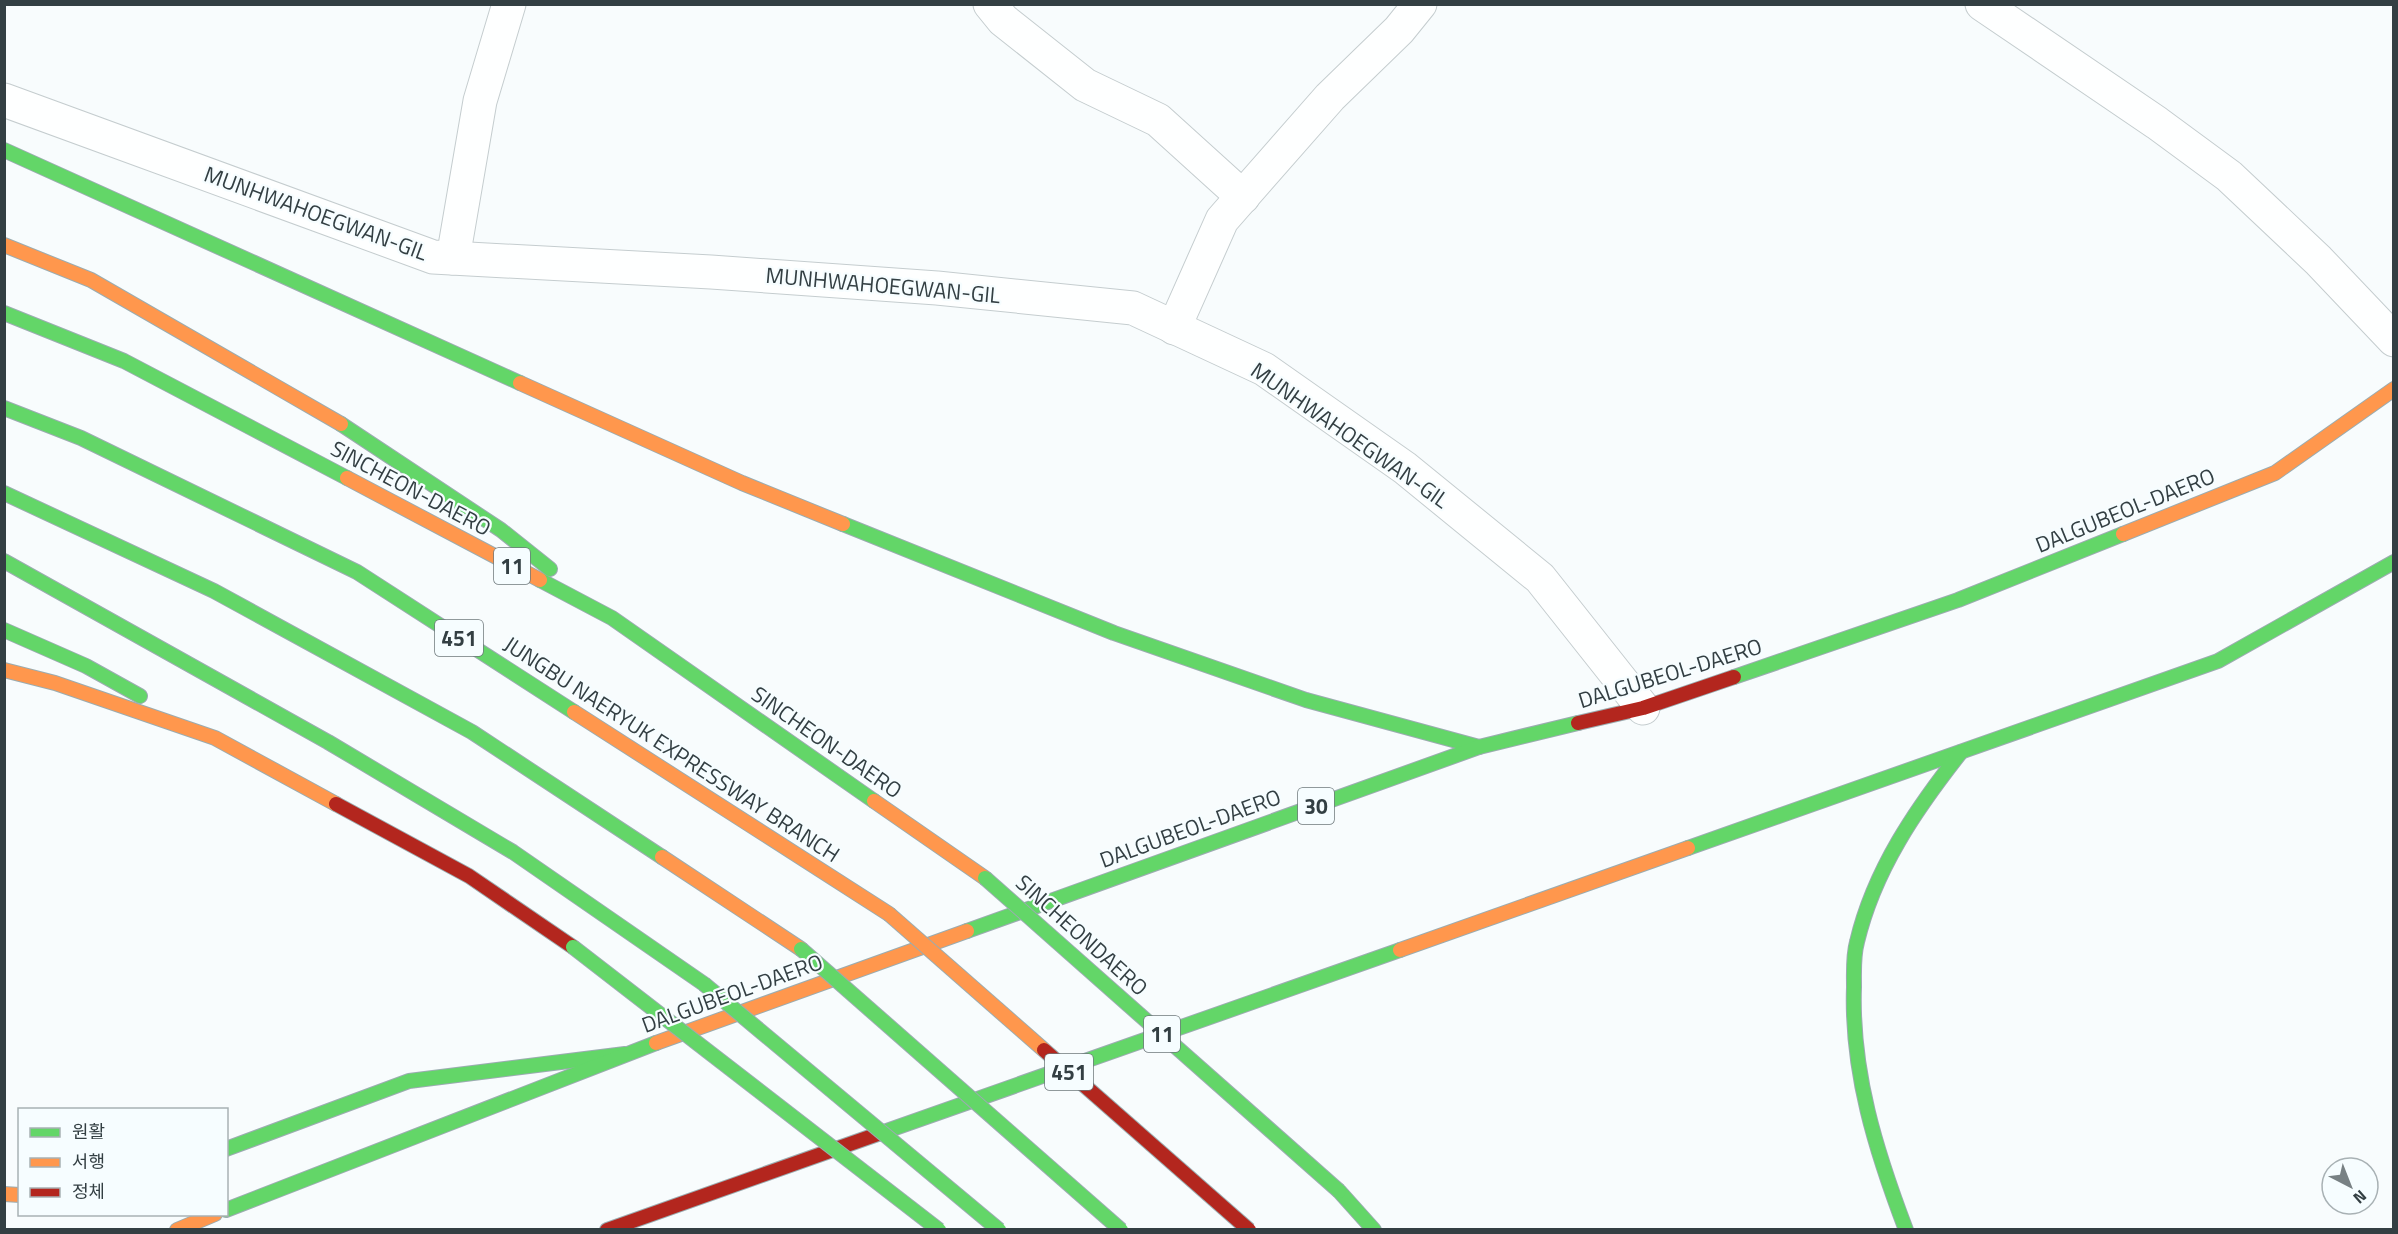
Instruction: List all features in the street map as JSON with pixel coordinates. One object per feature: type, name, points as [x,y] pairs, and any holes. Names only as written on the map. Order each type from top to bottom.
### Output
[{"type":"main road","points":[[4,150],[742,483],[1114,633],[1306,700],[1479,747]]},
{"type":"main road","points":[[4,245],[91,280],[338,422],[501,530],[612,618]]},
{"type":"main road","name":"SINCHEON-DAERO","points":[[4,313],[124,361],[612,618],[985,878]]},
{"type":"main road","name":"DALGUBEOL-DAERO","points":[[228,1209],[625,1054],[1479,747],[1643,708],[1958,600],[2276,473],[2394,389]]},
{"type":"main road","name":"JUNGBU NAERYUK EXPRESSWAY BRANCH","points":[[4,408],[81,438],[357,572],[889,914],[1249,1230]]},
{"type":"main road","points":[[4,494],[214,591],[315,644],[472,732],[801,949],[1121,1230]]},
{"type":"main road","points":[[4,561],[328,742],[513,852],[704,984],[999,1230]]},
{"type":"main road","points":[[607,1230],[2218,661],[2394,562]]},
{"type":"main road","points":[[4,630],[86,666],[469,876],[573,947],[939,1230]]},
{"type":"main road","points":[[4,670],[56,683],[216,738]]},
{"type":"main road","points":[[1906,1230],[1886,1177],[1859,1083],[1851,1011],[1857,939],[1887,858],[1926,794],[1961,752]]},
{"type":"main road","name":"SINCHEONDAERO","points":[[985,878],[1339,1191],[1374,1230]]},
{"type":"main road","points":[[228,1148],[410,1081],[625,1054]]},
{"type":"main road","points":[[177,1230],[212,1216]]},
{"type":"street","points":[[453,258],[480,101],[509,4]]},
{"type":"street","points":[[990,4],[1003,20],[1085,85],[1158,120],[1243,197]]},
{"type":"street","points":[[1174,328],[1222,220],[1330,97],[1399,30],[1420,4]]},
{"type":"street","points":[[1982,4],[2157,123],[2229,176],[2318,261],[2394,340]]},
{"type":"street","name":"MUNHWAHOEGWAN-GIL","points":[[4,100],[433,257],[711,272],[937,288],[1133,308],[1264,369],[1405,468],[1540,578],[1643,708]]},
{"type":"traffic: fast","points":[[4,150],[520,383]]},
{"type":"traffic: fast","points":[[4,313],[124,361],[347,478]]},
{"type":"traffic: fast","points":[[4,408],[81,438],[357,572],[574,712]]},
{"type":"traffic: fast","points":[[341,424],[501,530],[550,569]]},
{"type":"traffic: fast","points":[[4,493],[214,591],[472,732],[662,857]]},
{"type":"traffic: fast","points":[[843,524],[1114,633],[1306,700],[1479,747]]},
{"type":"traffic: fast","points":[[1734,677],[1958,600],[2123,534]]},
{"type":"traffic: fast","points":[[4,561],[328,742],[513,852],[704,984]]},
{"type":"traffic: fast","points":[[1688,848],[2218,661],[2394,562]]},
{"type":"traffic: fast","points":[[540,580],[612,618],[874,801]]},
{"type":"traffic: fast","points":[[4,630],[86,666],[140,696]]},
{"type":"traffic: fast","points":[[967,931],[1479,747],[1578,723]]},
{"type":"traffic: fast","points":[[1906,1230],[1885,1171],[1861,1080],[1854,1019],[1855,953],[1874,890],[1898,841],[1961,752]]},
{"type":"traffic: fast","points":[[985,878],[1339,1191]]},
{"type":"traffic: fast","points":[[573,947],[939,1230]]},
{"type":"traffic: fast","points":[[801,949],[1121,1230]]},
{"type":"traffic: fast","points":[[878,1134],[1400,950]]},
{"type":"traffic: fast","points":[[704,984],[999,1230]]},
{"type":"traffic: fast","points":[[228,1209],[656,1043]]},
{"type":"traffic: fast","points":[[228,1148],[409,1081],[625,1054]]},
{"type":"traffic: fast","points":[[1339,1191],[1374,1230]]},
{"type":"traffic: slow","points":[[4,245],[91,280],[341,424]]},
{"type":"traffic: slow","points":[[520,383],[742,483],[843,524]]},
{"type":"traffic: slow","points":[[2123,534],[2275,473],[2394,389]]},
{"type":"traffic: slow","points":[[347,478],[540,580]]},
{"type":"traffic: slow","points":[[4,670],[55,683],[215,738],[336,804]]},
{"type":"traffic: slow","points":[[574,712],[889,914]]},
{"type":"traffic: slow","points":[[874,801],[985,878]]},
{"type":"traffic: slow","points":[[1400,950],[1688,848]]},
{"type":"traffic: slow","points":[[662,857],[801,949]]},
{"type":"traffic: slow","points":[[889,914],[1044,1050]]},
{"type":"traffic: slow","points":[[656,1043],[967,931]]},
{"type":"traffic: slow","points":[[4,1194],[18,1195]]},
{"type":"traffic: slow","points":[[177,1230],[210,1216]]},
{"type":"traffic: jam","points":[[1578,723],[1643,708],[1734,677]]},
{"type":"traffic: jam","points":[[336,804],[469,876],[573,947]]},
{"type":"traffic: jam","points":[[1044,1050],[1249,1230]]},
{"type":"traffic: jam","points":[[607,1230],[878,1134]]}]
